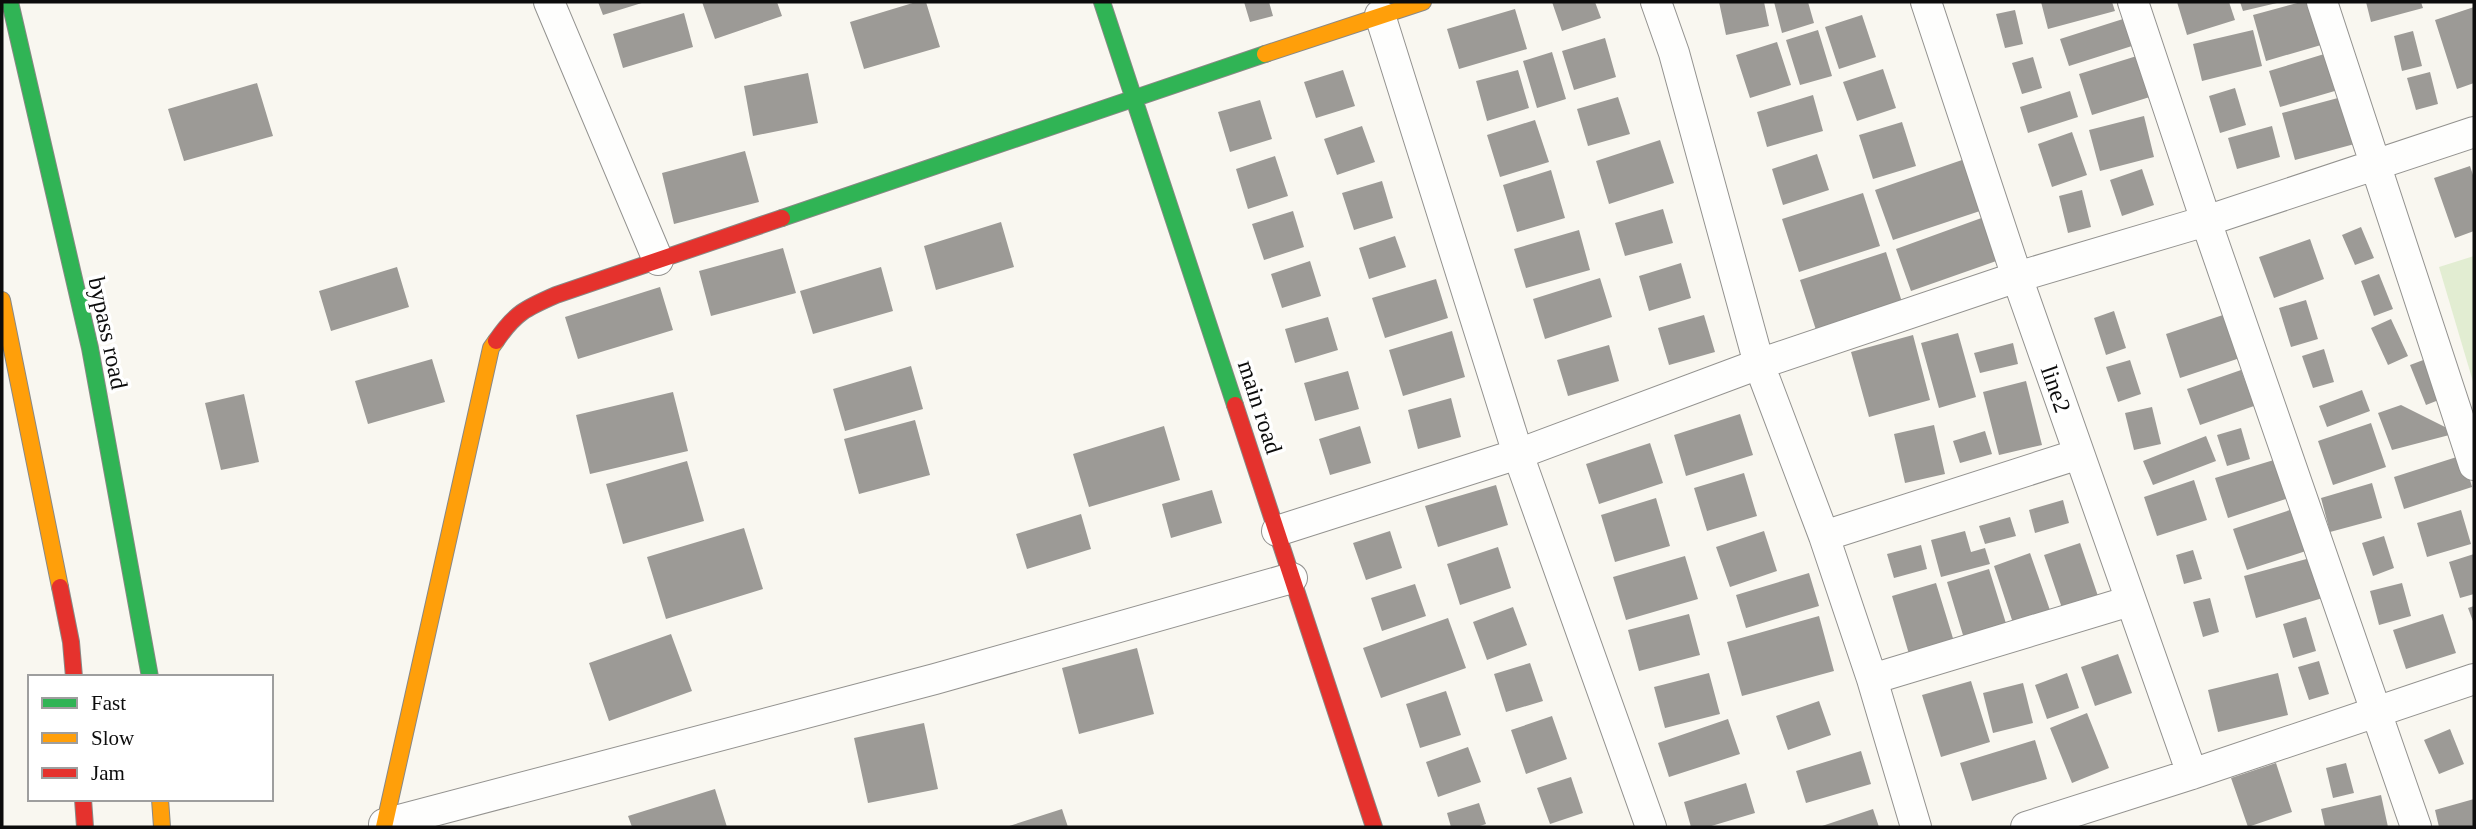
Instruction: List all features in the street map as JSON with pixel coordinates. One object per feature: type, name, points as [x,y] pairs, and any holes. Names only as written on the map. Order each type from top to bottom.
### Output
[{"type":"street","name":"bypass road","points":[[10,2],[90,348],[150,675]]},
{"type":"street","points":[[549,2],[658,260]]},
{"type":"street","name":"main road","points":[[1101,2],[1374,827]]},
{"type":"street","points":[[1292,578],[935,679],[384,825],[491,348],[506,326],[524,309],[556,295],[1133,96],[1423,2]]},
{"type":"street","points":[[1656,2],[1674,52],[1759,364],[1824,536],[1872,679],[1916,827]]},
{"type":"street","name":"line2","points":[[1926,2],[2017,277],[2192,774]]},
{"type":"street","points":[[2133,2],[2416,827]]},
{"type":"street","points":[[2322,2],[2474,465]]},
{"type":"street","points":[[1380,15],[1518,454],[1651,827]]},
{"type":"street","points":[[1277,531],[1518,454],[1759,364],[2017,277],[2206,221],[2474,132]]},
{"type":"street","points":[[2,300],[71,642],[74,675]]},
{"type":"street","points":[[1824,536],[2079,454]]},
{"type":"street","points":[[1872,679],[2130,601]]},
{"type":"street","points":[[2026,827],[2474,678]]},
{"type":"street","points":[[83,801],[85,827]]},
{"type":"street","points":[[160,801],[162,827]]},
{"type":"green space","points":[[2474,256],[2474,385],[2439,267]]},
{"type":"building","points":[[598,2],[645,2],[603,15]]},
{"type":"building","points":[[702,2],[777,2],[782,16],[715,39]]},
{"type":"building","points":[[916,2],[926,2],[940,47],[864,69],[850,22]]},
{"type":"building","points":[[1244,2],[1269,2],[1273,16],[1250,22]]},
{"type":"building","points":[[1552,2],[1595,2],[1601,18],[1562,31]]},
{"type":"building","points":[[1719,2],[1764,2],[1769,26],[1726,35]]},
{"type":"building","points":[[1774,2],[1808,2],[1814,23],[1782,33]]},
{"type":"building","points":[[2041,2],[2112,2],[2115,11],[2048,29]]},
{"type":"building","points":[[2177,2],[2229,2],[2235,20],[2187,35]]},
{"type":"building","points":[[2240,2],[2277,2],[2277,3],[2243,11]]},
{"type":"building","points":[[2301,2],[2316,2],[2328,43],[2266,61],[2253,15]]},
{"type":"building","points":[[2366,2],[2421,2],[2423,8],[2371,22]]},
{"type":"building","points":[[2474,7],[2474,83],[2457,89],[2435,20]]},
{"type":"building","points":[[1515,9],[1527,49],[1459,69],[1447,29]]},
{"type":"building","points":[[2015,10],[2023,44],[2005,48],[1996,14]]},
{"type":"building","points":[[684,13],[693,47],[623,68],[613,34]]},
{"type":"building","points":[[1862,15],[1876,57],[1839,69],[1825,27]]},
{"type":"building","points":[[2123,19],[2132,46],[2069,66],[2060,39]]},
{"type":"building","points":[[1818,30],[1832,76],[1800,85],[1786,40]]},
{"type":"building","points":[[2253,30],[2262,66],[2202,81],[2193,44]]},
{"type":"building","points":[[2413,31],[2422,66],[2402,71],[2394,36]]},
{"type":"building","points":[[1605,38],[1616,77],[1574,90],[1562,51]]},
{"type":"building","points":[[1777,42],[1791,85],[1750,98],[1736,55]]},
{"type":"building","points":[[2334,51],[2345,88],[2280,107],[2269,71]]},
{"type":"building","points":[[1552,52],[1566,99],[1537,108],[1523,61]]},
{"type":"building","points":[[2140,55],[2153,96],[2092,115],[2079,74]]},
{"type":"building","points":[[2033,57],[2042,88],[2022,94],[2012,63]]},
{"type":"building","points":[[1883,69],[1896,108],[1857,121],[1843,82]]},
{"type":"building","points":[[1343,70],[1355,106],[1316,118],[1304,82]]},
{"type":"building","points":[[1518,70],[1529,108],[1487,121],[1476,81]]},
{"type":"building","points":[[2430,72],[2438,104],[2416,110],[2407,78]]},
{"type":"building","points":[[808,73],[818,123],[753,136],[744,86]]},
{"type":"building","points":[[257,83],[273,136],[184,161],[168,109]]},
{"type":"building","points":[[2235,88],[2246,125],[2220,133],[2209,96]]},
{"type":"building","points":[[2070,91],[2078,117],[2028,133],[2020,107]]},
{"type":"building","points":[[1813,95],[1823,131],[1767,147],[1757,112]]},
{"type":"building","points":[[2349,95],[2362,142],[2295,160],[2282,113]]},
{"type":"building","points":[[1618,97],[1630,134],[1588,146],[1577,109]]},
{"type":"building","points":[[1260,100],[1272,139],[1230,152],[1218,112]]},
{"type":"building","points":[[2144,116],[2154,157],[2100,171],[2089,130]]},
{"type":"building","points":[[1535,120],[1549,162],[1500,177],[1487,135]]},
{"type":"building","points":[[1902,122],[1916,166],[1873,179],[1859,135]]},
{"type":"building","points":[[1362,126],[1375,162],[1337,175],[1324,139]]},
{"type":"building","points":[[2272,126],[2280,157],[2237,169],[2228,138]]},
{"type":"building","points":[[2072,132],[2087,175],[2052,187],[2038,144]]},
{"type":"building","points":[[1660,140],[1674,183],[1609,204],[1596,161]]},
{"type":"building","points":[[745,151],[759,202],[674,224],[662,173]]},
{"type":"building","points":[[1817,154],[1829,190],[1783,205],[1772,169]]},
{"type":"building","points":[[1275,156],[1288,196],[1248,209],[1236,169]]},
{"type":"building","points":[[1962,160],[1980,211],[1893,240],[1875,190]]},
{"type":"building","points":[[2470,166],[2474,178],[2474,231],[2455,238],[2434,178]]},
{"type":"building","points":[[2142,169],[2154,205],[2122,216],[2110,180]]},
{"type":"building","points":[[1551,170],[1565,218],[1517,232],[1503,185]]},
{"type":"building","points":[[1382,181],[1393,218],[1354,230],[1342,193]]},
{"type":"building","points":[[2082,190],[2091,227],[2068,233],[2059,196]]},
{"type":"building","points":[[1863,193],[1880,246],[1799,272],[1782,219]]},
{"type":"building","points":[[1663,209],[1673,243],[1625,256],[1615,223]]},
{"type":"building","points":[[1293,211],[1304,247],[1264,260],[1252,224]]},
{"type":"building","points":[[1987,216],[2002,259],[1911,291],[1896,249]]},
{"type":"building","points":[[1001,222],[1014,267],[936,290],[924,246]]},
{"type":"building","points":[[2361,227],[2374,258],[2355,265],[2342,235]]},
{"type":"building","points":[[1579,230],[1590,270],[1526,288],[1514,249]]},
{"type":"building","points":[[1395,236],[1406,267],[1369,279],[1359,248]]},
{"type":"building","points":[[2310,239],[2324,279],[2274,298],[2259,257]]},
{"type":"building","points":[[783,248],[796,293],[711,316],[699,271]]},
{"type":"building","points":[[1886,252],[1902,302],[1816,330],[1800,280]]},
{"type":"building","points":[[1310,261],[1321,296],[1282,308],[1271,274]]},
{"type":"building","points":[[1681,263],[1691,298],[1649,311],[1639,276]]},
{"type":"building","points":[[397,267],[409,307],[331,331],[319,291]]},
{"type":"building","points":[[881,267],[893,311],[813,334],[800,291]]},
{"type":"building","points":[[2379,274],[2393,309],[2374,316],[2361,281]]},
{"type":"building","points":[[1600,278],[1612,317],[1545,339],[1533,299]]},
{"type":"building","points":[[1436,279],[1448,318],[1385,338],[1372,298]]},
{"type":"building","points":[[660,287],[673,330],[578,359],[565,317]]},
{"type":"building","points":[[2306,300],[2318,339],[2291,347],[2279,308]]},
{"type":"building","points":[[2114,311],[2126,348],[2106,355],[2094,318]]},
{"type":"building","points":[[2229,313],[2243,357],[2180,378],[2166,334]]},
{"type":"building","points":[[1704,315],[1715,352],[1669,365],[1658,328]]},
{"type":"building","points":[[1328,317],[1338,350],[1295,363],[1285,329]]},
{"type":"building","points":[[2391,319],[2408,356],[2388,365],[2371,328]]},
{"type":"building","points":[[1452,331],[1465,377],[1403,396],[1389,350]]},
{"type":"building","points":[[1958,333],[1976,397],[1939,408],[1921,343]]},
{"type":"building","points":[[1913,335],[1930,400],[1869,417],[1851,352]]},
{"type":"building","points":[[2013,343],[2018,364],[1980,373],[1974,353]]},
{"type":"building","points":[[1609,345],[1619,381],[1568,396],[1557,360]]},
{"type":"building","points":[[2324,349],[2334,382],[2313,388],[2302,356]]},
{"type":"building","points":[[2434,356],[2449,396],[2426,405],[2410,365]]},
{"type":"building","points":[[432,359],[445,402],[368,424],[355,381]]},
{"type":"building","points":[[2130,360],[2141,394],[2118,402],[2106,367]]},
{"type":"building","points":[[911,366],[923,409],[845,431],[833,389]]},
{"type":"building","points":[[2241,370],[2254,406],[2200,425],[2187,389]]},
{"type":"building","points":[[1348,371],[1359,409],[1315,421],[1304,383]]},
{"type":"building","points":[[2026,381],[2042,445],[1999,455],[1983,392]]},
{"type":"building","points":[[2362,390],[2370,411],[2327,427],[2319,406]]},
{"type":"building","points":[[673,392],[688,451],[590,474],[576,415]]},
{"type":"building","points":[[244,394],[259,462],[221,470],[205,403]]},
{"type":"building","points":[[1451,398],[1461,437],[1418,449],[1408,410]]},
{"type":"building","points":[[2401,405],[2457,433],[2392,450],[2378,413]]},
{"type":"building","points":[[2152,407],[2161,444],[2134,450],[2125,413]]},
{"type":"building","points":[[1740,414],[1753,455],[1686,476],[1674,435]]},
{"type":"building","points":[[915,420],[930,475],[859,494],[844,439]]},
{"type":"building","points":[[2371,423],[2386,467],[2333,485],[2318,441]]},
{"type":"building","points":[[1934,425],[1945,474],[1905,483],[1894,434]]},
{"type":"building","points":[[1164,426],[1180,480],[1089,507],[1073,454]]},
{"type":"building","points":[[1360,426],[1371,463],[1330,475],[1319,439]]},
{"type":"building","points":[[2241,428],[2250,459],[2227,466],[2217,435]]},
{"type":"building","points":[[1985,431],[1992,454],[1960,463],[1953,441]]},
{"type":"building","points":[[2206,436],[2216,461],[2153,485],[2143,461]]},
{"type":"building","points":[[1650,443],[1663,483],[1599,504],[1586,464]]},
{"type":"building","points":[[2463,455],[2472,487],[2404,509],[2394,477]]},
{"type":"building","points":[[2277,459],[2289,498],[2228,518],[2215,478]]},
{"type":"building","points":[[687,461],[704,521],[623,544],[606,484]]},
{"type":"building","points":[[1744,473],[1757,516],[1707,531],[1694,488]]},
{"type":"building","points":[[2194,480],[2207,520],[2157,536],[2144,497]]},
{"type":"building","points":[[2372,483],[2382,518],[2330,532],[2321,498]]},
{"type":"building","points":[[1496,485],[1508,525],[1438,547],[1425,506]]},
{"type":"building","points":[[1212,490],[1222,523],[1171,538],[1162,504]]},
{"type":"building","points":[[1656,498],[1670,546],[1615,562],[1601,515]]},
{"type":"building","points":[[2063,500],[2069,523],[2035,533],[2029,510]]},
{"type":"building","points":[[2296,508],[2309,550],[2247,570],[2233,529]]},
{"type":"building","points":[[2461,510],[2471,544],[2427,557],[2417,523]]},
{"type":"building","points":[[1081,514],[1091,549],[1027,569],[1016,534]]},
{"type":"building","points":[[2010,517],[2016,536],[1985,544],[1979,526]]},
{"type":"building","points":[[744,528],[763,589],[666,619],[647,557]]},
{"type":"building","points":[[1390,531],[1402,568],[1366,580],[1353,543]]},
{"type":"building","points":[[1764,531],[1777,571],[1730,587],[1716,547]]},
{"type":"building","points":[[1965,531],[1971,552],[1985,548],[1990,564],[1941,577],[1931,540]]},
{"type":"building","points":[[2384,536],[2394,568],[2373,576],[2362,543]]},
{"type":"building","points":[[2080,543],[2099,599],[2063,611],[2044,555]]},
{"type":"building","points":[[1921,545],[1927,569],[1894,578],[1887,554]]},
{"type":"building","points":[[1498,547],[1511,588],[1460,605],[1447,564]]},
{"type":"building","points":[[2193,550],[2202,579],[2184,584],[2176,555]]},
{"type":"building","points":[[2030,553],[2052,616],[2015,629],[1994,566]]},
{"type":"building","points":[[2474,554],[2474,594],[2460,598],[2449,562]]},
{"type":"building","points":[[1685,556],[1698,599],[1626,620],[1613,577]]},
{"type":"building","points":[[2314,557],[2326,597],[2256,618],[2244,576]]},
{"type":"building","points":[[1989,569],[2009,633],[1966,645],[1947,582]]},
{"type":"building","points":[[1809,573],[1819,606],[1746,628],[1736,595]]},
{"type":"building","points":[[1936,583],[1956,648],[1911,661],[1892,596]]},
{"type":"building","points":[[2402,583],[2411,616],[2379,625],[2370,591]]},
{"type":"building","points":[[1415,584],[1426,616],[1382,631],[1371,598]]},
{"type":"building","points":[[2210,598],[2219,632],[2203,637],[2193,602]]},
{"type":"building","points":[[2474,606],[2474,624],[2468,608]]},
{"type":"building","points":[[1513,607],[1527,645],[1487,660],[1473,622]]},
{"type":"building","points":[[1689,614],[1700,655],[1639,671],[1628,630]]},
{"type":"building","points":[[2443,614],[2456,653],[2406,669],[2393,630]]},
{"type":"building","points":[[1819,616],[1834,671],[1742,696],[1727,642]]},
{"type":"building","points":[[2306,617],[2316,651],[2293,658],[2283,624]]},
{"type":"building","points":[[1448,618],[1466,668],[1381,698],[1363,648]]},
{"type":"building","points":[[671,634],[692,691],[609,721],[589,663]]},
{"type":"building","points":[[1137,648],[1154,714],[1079,734],[1062,668]]},
{"type":"building","points":[[2118,654],[2132,693],[2095,706],[2081,667]]},
{"type":"building","points":[[2319,661],[2329,694],[2309,700],[2298,667]]},
{"type":"building","points":[[1530,663],[1543,701],[1506,712],[1494,674]]},
{"type":"building","points":[[1709,673],[1720,714],[1665,728],[1654,687]]},
{"type":"building","points":[[2067,673],[2079,708],[2047,719],[2035,685]]},
{"type":"building","points":[[2278,673],[2288,715],[2218,732],[2208,690]]},
{"type":"building","points":[[1971,681],[1990,742],[1941,757],[1922,695]]},
{"type":"building","points":[[2023,683],[2033,723],[1993,733],[1983,693]]},
{"type":"building","points":[[1446,691],[1461,735],[1420,748],[1406,704]]},
{"type":"building","points":[[1819,701],[1831,735],[1788,750],[1776,716]]},
{"type":"building","points":[[2087,713],[2109,768],[2072,783],[2050,728]]},
{"type":"building","points":[[1552,716],[1567,759],[1526,774],[1511,730]]},
{"type":"building","points":[[1728,719],[1740,754],[1669,777],[1658,743]]},
{"type":"building","points":[[924,723],[938,789],[868,803],[854,738]]},
{"type":"building","points":[[2450,729],[2464,764],[2439,774],[2424,740]]},
{"type":"building","points":[[2035,740],[2047,779],[1972,801],[1960,763]]},
{"type":"building","points":[[1468,747],[1481,782],[1438,797],[1426,762]]},
{"type":"building","points":[[1861,751],[1871,784],[1806,803],[1796,771]]},
{"type":"building","points":[[2276,763],[2292,812],[2248,827],[2231,778]]},
{"type":"building","points":[[2346,763],[2354,793],[2333,798],[2326,768]]},
{"type":"building","points":[[1571,777],[1583,813],[1550,824],[1537,788]]},
{"type":"building","points":[[1746,783],[1755,813],[1708,827],[1691,827],[1684,802]]},
{"type":"building","points":[[715,789],[727,827],[632,827],[628,816]]},
{"type":"building","points":[[2381,795],[2388,827],[2325,827],[2321,809]]},
{"type":"building","points":[[2474,799],[2474,827],[2439,827],[2435,810]]},
{"type":"building","points":[[1479,803],[1486,824],[1477,827],[1451,827],[1447,813]]},
{"type":"building","points":[[1062,809],[1068,827],[1006,827]]},
{"type":"building","points":[[1873,809],[1879,827],[1819,827]]},
{"type":"traffic: fast","points":[[10,2],[90,348],[150,675]]},
{"type":"traffic: fast","points":[[1102,2],[1235,405]]},
{"type":"traffic: fast","points":[[782,218],[1265,54]]},
{"type":"traffic: slow","points":[[1265,54],[1423,2]]},
{"type":"traffic: slow","points":[[2,300],[60,587]]},
{"type":"traffic: slow","points":[[384,827],[491,348],[496,341]]},
{"type":"traffic: slow","points":[[160,801],[162,827]]},
{"type":"traffic: jam","points":[[496,341],[522,312],[556,295],[782,218]]},
{"type":"traffic: jam","points":[[1235,405],[1374,827]]},
{"type":"traffic: jam","points":[[60,587],[71,642],[74,675]]},
{"type":"traffic: jam","points":[[83,801],[85,827]]}]
